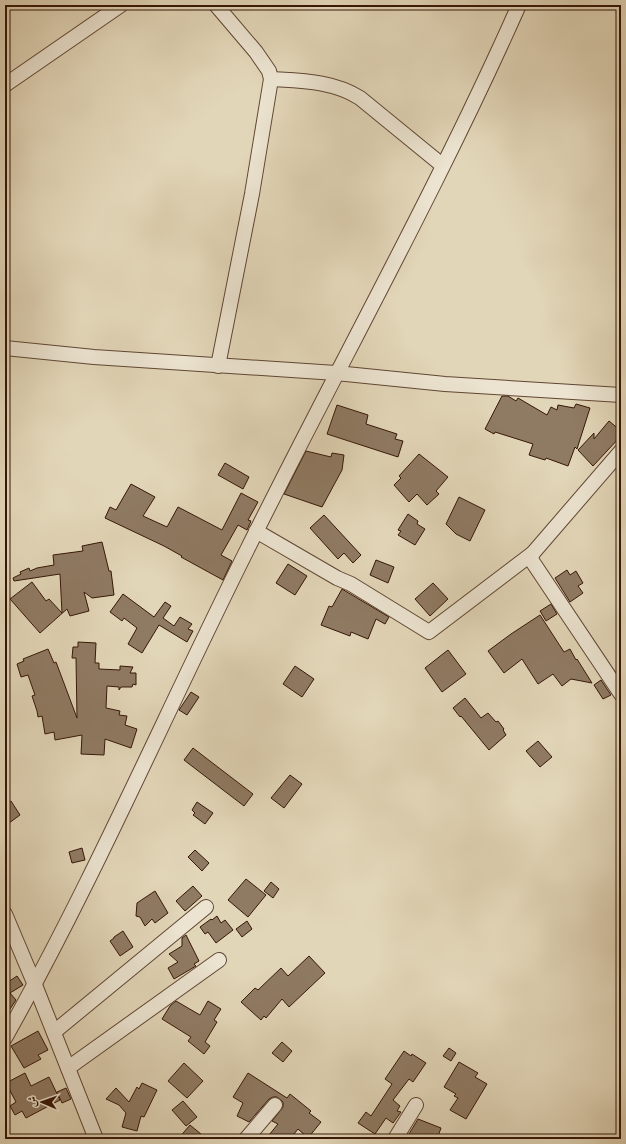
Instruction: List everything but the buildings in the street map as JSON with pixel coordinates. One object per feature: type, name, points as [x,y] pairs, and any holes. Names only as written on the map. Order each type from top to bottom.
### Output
[{"type":"street","points":[[5,85],[122,5]]},
{"type":"street","points":[[216,5],[256,52],[270,71],[271,79],[252,194],[218,366]]},
{"type":"street","points":[[5,1038],[35,985],[85,886],[256,531],[442,165],[519,5]]},
{"type":"street","points":[[271,79],[313,81],[351,93],[360,98],[442,165]]},
{"type":"street","points":[[5,348],[94,357],[336,373],[445,384],[621,395]]},
{"type":"street","points":[[256,531],[337,578],[351,584],[429,632],[533,553],[621,451]]},
{"type":"street","points":[[533,553],[531,557],[532,561],[621,694]]},
{"type":"street","points":[[54,1032],[206,907]]},
{"type":"street","points":[[5,914],[96,1139]]},
{"type":"street","points":[[68,1068],[219,960]]},
{"type":"street","points":[[246,1139],[275,1105]]},
{"type":"street","points":[[395,1139],[416,1105]]}]
